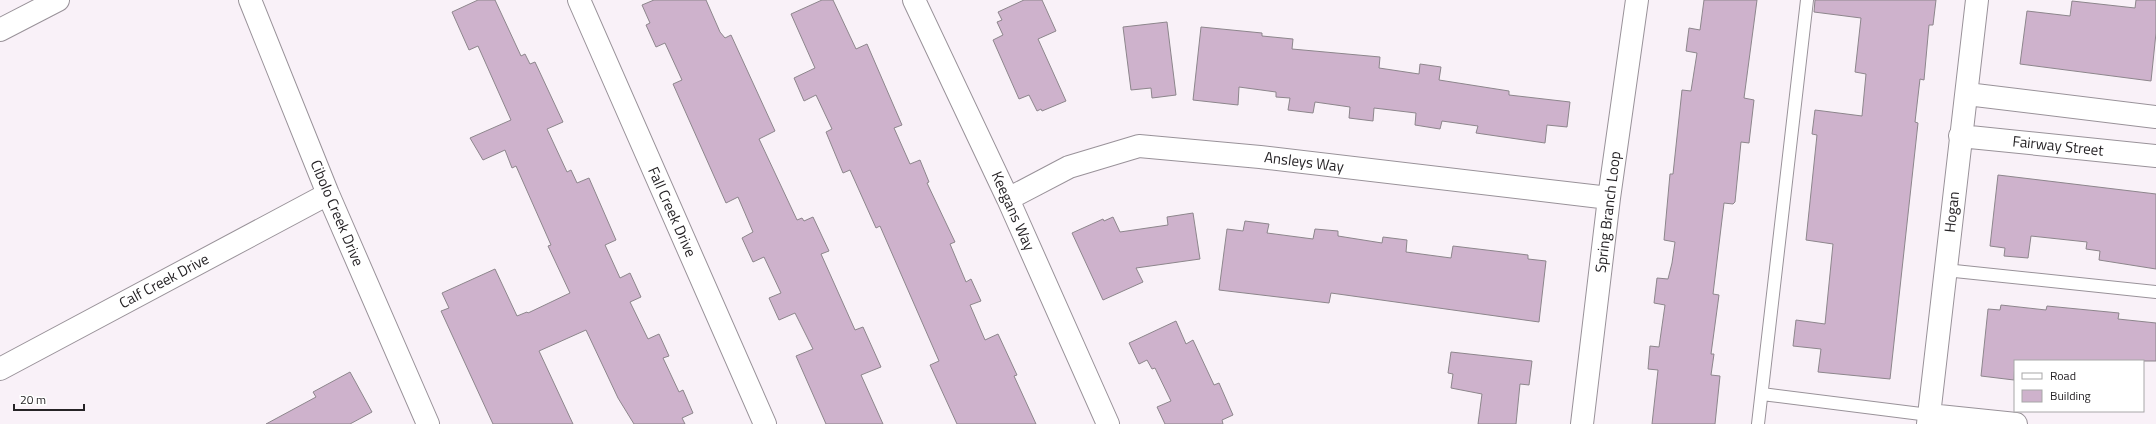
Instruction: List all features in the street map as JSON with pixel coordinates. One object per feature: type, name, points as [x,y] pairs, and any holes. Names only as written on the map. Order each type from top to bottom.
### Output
[{"type":"street","points":[[0,30],[58,0]]},
{"type":"street","name":"Cibolo Creek Drive","points":[[250,0],[328,194],[428,424]]},
{"type":"street","name":"Fall Creek Drive","points":[[579,0],[765,424]]},
{"type":"street","name":"Keegans Way","points":[[914,0],[1008,199],[1108,424]]},
{"type":"street","name":"Spring Branch Loop","points":[[1582,424],[1609,198],[1636,0]]},
{"type":"street","name":"Hogan","points":[[1929,419],[1960,136],[1967,94],[1977,0]]},
{"type":"street","points":[[1967,94],[2156,116]]},
{"type":"street","name":"Fairway Street","points":[[1960,136],[2156,156]]},
{"type":"street","name":"Ansleys Way","points":[[1008,199],[1069,167],[1139,146],[1260,157],[1609,198]]},
{"type":"street","name":"Calf Creek Drive","points":[[0,368],[328,194]]},
{"type":"street","points":[[1929,419],[2016,424]]},
{"type":"lane","points":[[1758,424],[1807,0]]},
{"type":"lane","points":[[1945,270],[2156,292]]},
{"type":"lane","points":[[1762,394],[1929,419]]},
{"type":"building","points":[[478,0],[495,0],[521,56],[525,54],[530,64],[535,62],[563,122],[547,129],[567,172],[571,170],[577,183],[589,178],[616,240],[605,245],[620,278],[630,273],[641,297],[630,302],[648,339],[659,334],[669,356],[663,358],[679,392],[683,390],[693,413],[682,418],[685,424],[634,424],[618,398],[586,330],[539,351],[573,424],[493,424],[441,311],[449,308],[442,293],[495,269],[517,316],[527,312],[528,313],[570,293],[548,246],[551,245],[516,166],[512,168],[505,150],[483,160],[470,138],[511,120],[478,46],[469,50],[452,12]]},
{"type":"building","points":[[654,0],[706,0],[720,32],[725,38],[731,35],[775,131],[759,139],[797,220],[802,218],[804,221],[813,217],[829,251],[821,254],[855,330],[863,327],[881,367],[861,375],[883,424],[826,424],[796,356],[813,349],[795,313],[779,320],[769,298],[781,293],[764,257],[753,262],[742,238],[753,232],[738,197],[726,203],[673,84],[682,80],[665,43],[656,47],[646,25],[650,23],[642,5]]},
{"type":"building","points":[[822,0],[833,0],[856,49],[867,44],[902,125],[894,128],[910,164],[920,160],[929,182],[927,183],[955,242],[950,244],[966,282],[971,279],[981,301],[970,305],[985,340],[998,334],[1017,375],[1014,376],[1036,424],[957,424],[930,365],[939,361],[880,226],[876,228],[850,170],[843,173],[826,132],[832,129],[816,95],[804,101],[794,78],[815,68],[791,14]]},
{"type":"building","points":[[1024,0],[1042,0],[1056,31],[1038,39],[1066,101],[1042,111],[1041,109],[1037,111],[1029,95],[1019,99],[993,40],[1003,35],[997,22],[1002,20],[998,12]]},
{"type":"building","points":[[1704,0],[1757,0],[1744,98],[1754,100],[1749,143],[1741,142],[1735,202],[1733,204],[1724,203],[1713,294],[1719,295],[1711,354],[1714,354],[1711,375],[1720,376],[1715,424],[1652,424],[1658,370],[1648,369],[1650,346],[1659,347],[1665,305],[1654,303],[1657,278],[1668,279],[1672,263],[1675,242],[1664,240],[1670,174],[1673,174],[1682,90],[1691,91],[1697,53],[1686,51],[1689,28],[1700,30]]},
{"type":"building","points":[[1815,0],[1936,0],[1933,25],[1929,25],[1924,80],[1920,79],[1915,122],[1918,123],[1890,379],[1818,372],[1821,349],[1793,346],[1796,320],[1825,324],[1833,244],[1806,240],[1817,135],[1812,134],[1815,110],[1862,116],[1866,74],[1855,72],[1861,18],[1814,12]]},
{"type":"building","points":[[2136,0],[2156,0],[2156,33],[2151,81],[2020,64],[2027,11],[2070,16],[2072,1],[2135,8]]},
{"type":"building","points":[[1167,22],[1176,95],[1152,98],[1151,88],[1131,90],[1123,27]]},
{"type":"building","points":[[1201,27],[1262,33],[1262,36],[1293,39],[1292,49],[1380,57],[1379,68],[1419,74],[1420,64],[1441,67],[1439,80],[1509,91],[1509,95],[1570,102],[1567,127],[1547,125],[1545,143],[1476,133],[1478,126],[1442,121],[1440,129],[1415,125],[1416,113],[1374,108],[1373,121],[1349,118],[1350,107],[1315,102],[1313,113],[1288,110],[1290,98],[1276,97],[1276,92],[1239,87],[1238,105],[1193,100]]},
{"type":"building","points":[[1998,175],[2156,194],[2156,269],[2099,260],[2100,251],[2086,249],[2087,242],[2031,236],[2028,258],[2004,256],[2005,248],[1990,246]]},
{"type":"building","points":[[1193,213],[1200,259],[1136,268],[1143,282],[1103,300],[1072,233],[1103,219],[1104,221],[1113,217],[1120,232],[1168,225],[1167,217]]},
{"type":"building","points":[[1245,221],[1269,224],[1267,233],[1313,239],[1315,229],[1338,231],[1338,236],[1382,243],[1383,237],[1407,240],[1406,252],[1451,258],[1453,246],[1528,255],[1528,259],[1546,261],[1539,322],[1331,293],[1329,303],[1219,290],[1227,229],[1243,231]]},
{"type":"building","points":[[2001,305],[2046,310],[2047,306],[2119,313],[2118,319],[2156,323],[2156,361],[2014,360],[2014,380],[1981,376],[1988,309],[2000,310]]},
{"type":"building","points":[[1176,321],[1186,344],[1193,340],[1214,385],[1219,383],[1233,415],[1222,420],[1223,424],[1165,424],[1157,407],[1171,401],[1155,368],[1152,369],[1147,360],[1139,364],[1129,343]]},
{"type":"building","points":[[1451,352],[1532,361],[1529,385],[1520,384],[1516,424],[1478,424],[1482,394],[1451,388],[1453,374],[1448,373]]},
{"type":"building","points":[[350,372],[372,412],[350,424],[266,424],[316,397],[313,392]]}]
